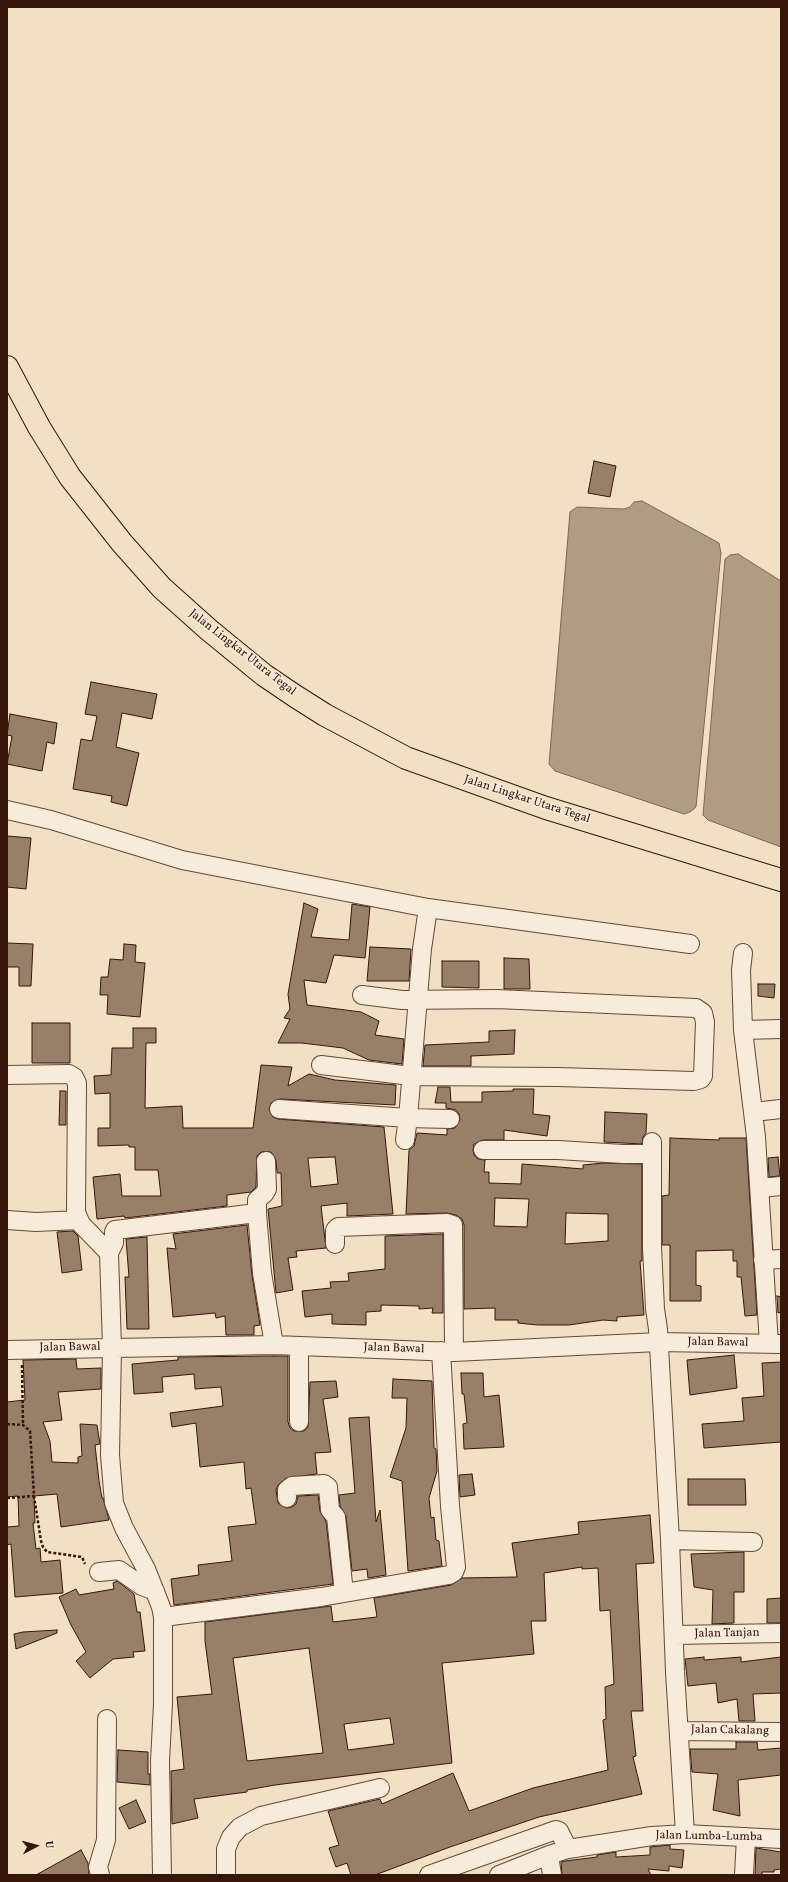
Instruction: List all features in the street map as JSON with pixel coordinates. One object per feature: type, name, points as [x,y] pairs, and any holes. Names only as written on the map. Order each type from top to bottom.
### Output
[{"type":"highway","name":"Jalan Lingkar Utara Tegal","points":[[7,367],[39,427],[70,477],[122,543],[162,588],[208,630],[264,675],[295,696],[325,715],[406,758],[546,808],[781,880]]},
{"type":"street","points":[[7,810],[51,820],[182,860],[428,908],[690,944]]},
{"type":"street","points":[[404,1140],[408,1118],[418,1000],[428,908]]},
{"type":"street","points":[[743,953],[741,970],[742,1030],[754,1112],[760,1188],[766,1311],[775,1344]]},
{"type":"street","points":[[321,1065],[411,1076],[558,1077],[694,1081],[701,1079],[704,1071],[704,1017],[701,1010],[696,1008],[498,999],[391,999],[362,995]]},
{"type":"street","points":[[742,1030],[781,1029]]},
{"type":"street","points":[[7,1075],[69,1074],[74,1077],[77,1083],[76,1212],[79,1220],[109,1253]]},
{"type":"street","points":[[279,1109],[408,1118],[450,1119]]},
{"type":"street","points":[[754,1112],[781,1109]]},
{"type":"street","points":[[483,1150],[652,1148],[655,1309],[658,1335],[670,1540],[685,1834]]},
{"type":"street","points":[[266,1161],[267,1189],[257,1200],[257,1212],[262,1273],[272,1332]]},
{"type":"street","points":[[760,1188],[781,1186]]},
{"type":"street","points":[[162,1875],[160,1761],[162,1704],[162,1617],[150,1589],[146,1569],[124,1528],[114,1503],[110,1455],[118,1347],[109,1253],[114,1242],[114,1232],[118,1230],[257,1212]]},
{"type":"street","points":[[7,1220],[36,1222],[79,1220]]},
{"type":"street","points":[[162,1617],[344,1593],[449,1575],[454,1572],[456,1566],[450,1506],[447,1351],[453,1327],[453,1225],[447,1223],[338,1227],[335,1230],[335,1244]]},
{"type":"street","points":[[763,1260],[781,1259]]},
{"type":"street","name":"Jalan Bawal","points":[[14,1350],[118,1347],[272,1332],[299,1346],[447,1351],[658,1335],[775,1344]]},
{"type":"street","points":[[299,1346],[299,1422]]},
{"type":"street","points":[[287,1498],[287,1490],[292,1486],[324,1484],[328,1488],[330,1510],[336,1516],[344,1593]]},
{"type":"street","points":[[670,1540],[752,1542]]},
{"type":"street","points":[[99,1572],[119,1570],[150,1589]]},
{"type":"street","name":"Jalan Tanjan","points":[[674,1635],[781,1633]]},
{"type":"street","points":[[100,1875],[98,1867],[106,1840],[107,1719]]},
{"type":"street","name":"Jalan Cakalang","points":[[679,1731],[781,1732]]},
{"type":"street","points":[[226,1875],[226,1849],[231,1837],[240,1827],[261,1816],[380,1788]]},
{"type":"street","points":[[429,1875],[556,1830],[559,1832],[568,1849]]},
{"type":"street","name":"Jalan Lumba-Lumba","points":[[499,1875],[568,1849],[617,1840],[685,1834],[781,1839]]},
{"type":"street","points":[[744,1875],[746,1837]]},
{"type":"street","points":[[549,1855],[552,1875]]},
{"type":"path","points":[[14,1350],[23,1425]]},
{"type":"path","points":[[7,1424],[23,1425],[30,1431],[34,1496],[41,1541],[47,1552],[82,1556],[88,1572],[99,1572]]},
{"type":"path","points":[[7,1498],[34,1496]]},
{"type":"shaded area","points":[[642,501],[719,543],[721,553],[696,807],[690,812],[684,814],[555,771],[549,764],[570,512],[577,507],[624,509],[630,507],[634,502]]},
{"type":"shaded area","points":[[738,554],[781,581],[781,847],[708,820],[703,815],[725,559],[730,555]]},
{"type":"building","points":[[594,461],[616,466],[610,497],[588,493]]},
{"type":"building","points":[[91,682],[157,694],[152,719],[122,713],[116,747],[139,753],[127,806],[111,802],[112,796],[73,789],[81,739],[92,741],[97,716],[85,714]]},
{"type":"building","points":[[10,714],[57,723],[54,744],[47,742],[42,771],[7,764],[12,736],[7,735]]},
{"type":"building","points":[[7,836],[31,838],[26,889],[7,887]]},
{"type":"building","points":[[304,903],[318,909],[311,937],[349,940],[352,904],[370,907],[365,958],[334,955],[326,983],[304,980],[307,1005],[361,1012],[379,1021],[375,1035],[404,1039],[402,1064],[369,1060],[343,1048],[302,1043],[278,1043],[290,1019],[284,1018],[290,1009],[288,994]]},
{"type":"building","points":[[7,943],[33,944],[31,986],[19,986],[19,967],[7,967]]},
{"type":"building","points":[[124,944],[136,945],[135,962],[145,963],[140,1017],[107,1014],[108,995],[100,995],[101,977],[108,977],[110,959],[123,960]]},
{"type":"building","points":[[370,947],[411,949],[409,981],[367,981]]},
{"type":"building","points":[[504,958],[529,959],[530,989],[504,989]]},
{"type":"building","points":[[442,961],[479,961],[479,988],[442,987]]},
{"type":"building","points":[[758,984],[775,984],[774,998],[758,996]]},
{"type":"building","points":[[32,1023],[70,1023],[70,1063],[32,1063]]},
{"type":"building","points":[[133,1028],[156,1028],[156,1043],[146,1043],[145,1108],[182,1106],[183,1128],[253,1128],[261,1065],[292,1067],[288,1086],[309,1074],[335,1080],[396,1085],[395,1105],[280,1099],[271,1103],[269,1109],[273,1117],[278,1119],[384,1127],[393,1214],[347,1216],[347,1203],[321,1206],[326,1248],[296,1251],[297,1257],[288,1258],[293,1290],[276,1293],[268,1209],[282,1206],[281,1173],[277,1173],[276,1160],[271,1152],[261,1152],[257,1156],[256,1187],[251,1192],[227,1195],[227,1206],[125,1218],[124,1216],[97,1219],[93,1177],[120,1174],[122,1196],[161,1196],[158,1170],[135,1170],[135,1147],[129,1147],[129,1145],[98,1146],[98,1128],[110,1128],[110,1093],[95,1094],[94,1076],[111,1075],[112,1048],[133,1048]],"holes":[[[335,1157],[338,1184],[311,1187],[308,1158]]]},
{"type":"building","points":[[515,1030],[514,1054],[471,1056],[471,1066],[423,1066],[425,1045],[489,1042],[489,1031]]},
{"type":"building","points":[[438,1087],[450,1087],[451,1102],[482,1102],[482,1092],[513,1091],[513,1089],[534,1089],[533,1114],[550,1116],[547,1136],[504,1130],[504,1140],[483,1140],[474,1144],[474,1155],[478,1159],[485,1160],[484,1172],[489,1172],[489,1183],[521,1184],[522,1164],[583,1169],[583,1165],[603,1163],[642,1164],[642,1261],[640,1261],[644,1315],[617,1317],[617,1321],[603,1320],[569,1325],[538,1325],[518,1323],[518,1320],[495,1320],[495,1308],[464,1309],[464,1225],[462,1219],[456,1215],[447,1213],[406,1214],[409,1150],[414,1146],[417,1133],[447,1135],[447,1129],[455,1128],[460,1120],[459,1114],[456,1110],[446,1108],[446,1103],[435,1103]],"holes":[[[495,1198],[529,1199],[527,1227],[494,1226]],[[566,1213],[608,1214],[608,1241],[565,1244]]]},
{"type":"building","points":[[60,1091],[66,1091],[66,1125],[59,1125]]},
{"type":"building","points":[[605,1112],[647,1114],[646,1133],[643,1137],[642,1144],[604,1142]]},
{"type":"building","points":[[670,1138],[719,1140],[719,1138],[746,1138],[757,1315],[745,1316],[741,1277],[737,1277],[737,1261],[733,1261],[733,1250],[696,1251],[696,1285],[701,1286],[701,1301],[670,1301],[670,1245],[662,1245],[662,1196],[669,1195]]},
{"type":"building","points":[[778,1157],[780,1176],[769,1177],[768,1158]]},
{"type":"building","points":[[247,1225],[252,1275],[260,1325],[254,1326],[254,1335],[226,1335],[225,1316],[216,1318],[215,1313],[173,1317],[167,1248],[176,1249],[173,1234]]},
{"type":"building","points":[[73,1231],[78,1236],[82,1270],[62,1273],[57,1232]]},
{"type":"building","points":[[443,1234],[443,1313],[432,1313],[433,1308],[419,1309],[419,1306],[381,1305],[381,1311],[366,1312],[366,1325],[332,1324],[332,1314],[305,1317],[302,1291],[331,1288],[330,1282],[349,1281],[348,1273],[385,1269],[385,1236]]},
{"type":"building","points":[[147,1237],[149,1329],[127,1329],[125,1277],[129,1277],[126,1239]]},
{"type":"building","points":[[777,1296],[781,1297],[781,1312],[778,1313]]},
{"type":"building","points":[[734,1355],[737,1388],[690,1395],[687,1360]]},
{"type":"building","points":[[288,1356],[288,1422],[290,1428],[294,1431],[304,1431],[308,1427],[310,1382],[336,1381],[338,1397],[323,1399],[331,1452],[315,1453],[317,1474],[286,1478],[278,1485],[276,1490],[278,1503],[287,1508],[296,1504],[298,1496],[318,1495],[320,1511],[326,1521],[333,1584],[174,1605],[171,1579],[199,1575],[198,1565],[232,1561],[228,1527],[256,1524],[251,1488],[246,1489],[244,1462],[200,1467],[196,1423],[172,1427],[170,1413],[223,1406],[221,1387],[195,1389],[194,1374],[162,1377],[163,1392],[134,1394],[132,1364],[178,1360],[178,1357]]},
{"type":"building","points":[[76,1359],[77,1369],[101,1368],[101,1389],[58,1392],[62,1420],[43,1422],[50,1441],[52,1462],[78,1463],[78,1457],[82,1456],[80,1424],[97,1425],[100,1444],[95,1445],[99,1481],[102,1498],[109,1520],[61,1527],[57,1494],[34,1496],[35,1523],[33,1523],[36,1549],[40,1548],[41,1562],[60,1560],[63,1593],[15,1597],[11,1544],[7,1545],[7,1527],[19,1526],[18,1496],[7,1497],[7,1402],[25,1400],[23,1360]]},
{"type":"building","points":[[781,1362],[781,1442],[704,1448],[702,1424],[744,1421],[742,1398],[764,1396],[762,1363]]},
{"type":"building","points":[[461,1373],[483,1373],[484,1397],[499,1395],[504,1447],[464,1449],[463,1424],[467,1423],[464,1394],[462,1394]]},
{"type":"building","points":[[393,1379],[432,1381],[434,1448],[436,1449],[437,1471],[429,1498],[431,1518],[434,1517],[436,1540],[439,1541],[442,1566],[408,1571],[402,1481],[390,1477],[406,1428],[407,1398],[392,1398]]},
{"type":"building","points":[[369,1417],[376,1522],[380,1510],[386,1575],[368,1578],[367,1569],[352,1571],[346,1516],[340,1506],[339,1495],[355,1493],[349,1418]]},
{"type":"building","points":[[472,1474],[475,1495],[460,1497],[459,1475]]},
{"type":"building","points":[[688,1479],[745,1479],[746,1505],[688,1505]]},
{"type":"building","points":[[650,1515],[654,1563],[636,1564],[643,1711],[631,1711],[636,1756],[633,1757],[642,1794],[539,1817],[450,1847],[375,1875],[351,1875],[347,1863],[336,1867],[329,1848],[339,1845],[328,1811],[380,1799],[382,1804],[453,1773],[469,1811],[533,1788],[608,1770],[603,1720],[606,1719],[605,1687],[614,1684],[610,1610],[600,1611],[598,1568],[582,1569],[582,1567],[544,1573],[546,1621],[531,1621],[534,1654],[442,1663],[452,1763],[275,1785],[247,1790],[247,1792],[194,1799],[198,1818],[172,1824],[171,1771],[184,1769],[177,1697],[212,1694],[205,1641],[205,1622],[331,1606],[333,1622],[377,1617],[374,1598],[451,1585],[462,1578],[517,1577],[512,1543],[579,1534],[578,1522]],"holes":[[[309,1648],[323,1753],[247,1761],[233,1658]],[[390,1718],[394,1744],[348,1750],[344,1724]]]},
{"type":"building","points":[[744,1552],[744,1592],[734,1592],[734,1623],[712,1624],[713,1590],[694,1587],[691,1554]]},
{"type":"building","points":[[117,1581],[134,1594],[137,1612],[140,1612],[145,1651],[133,1652],[134,1657],[113,1659],[90,1678],[76,1661],[86,1652],[71,1625],[59,1597],[76,1589],[79,1595],[114,1589],[113,1583]]},
{"type":"building","points":[[781,1598],[781,1623],[767,1623],[767,1599]]},
{"type":"building","points":[[57,1630],[57,1633],[16,1649],[14,1634]]},
{"type":"building","points":[[704,1657],[704,1660],[741,1657],[741,1662],[781,1657],[781,1693],[753,1694],[755,1721],[739,1721],[737,1699],[718,1703],[716,1683],[688,1686],[685,1659]]},
{"type":"building","points":[[736,1742],[757,1742],[758,1750],[781,1748],[781,1775],[738,1780],[740,1816],[713,1810],[718,1774],[692,1772],[690,1749],[736,1749]]},
{"type":"building","points":[[118,1750],[148,1752],[148,1774],[150,1774],[150,1785],[117,1782]]},
{"type":"building","points":[[136,1800],[146,1822],[129,1829],[119,1808]]},
{"type":"building","points":[[670,1845],[670,1849],[684,1850],[682,1868],[669,1866],[669,1871],[648,1869],[651,1875],[562,1875],[561,1862],[597,1857],[597,1855],[616,1852],[616,1857],[650,1855],[650,1847]]},
{"type":"building","points":[[756,1848],[781,1852],[781,1869],[774,1870],[774,1872],[762,1872],[762,1875],[755,1875]]},
{"type":"building","points":[[81,1850],[88,1863],[89,1875],[36,1875]]}]
